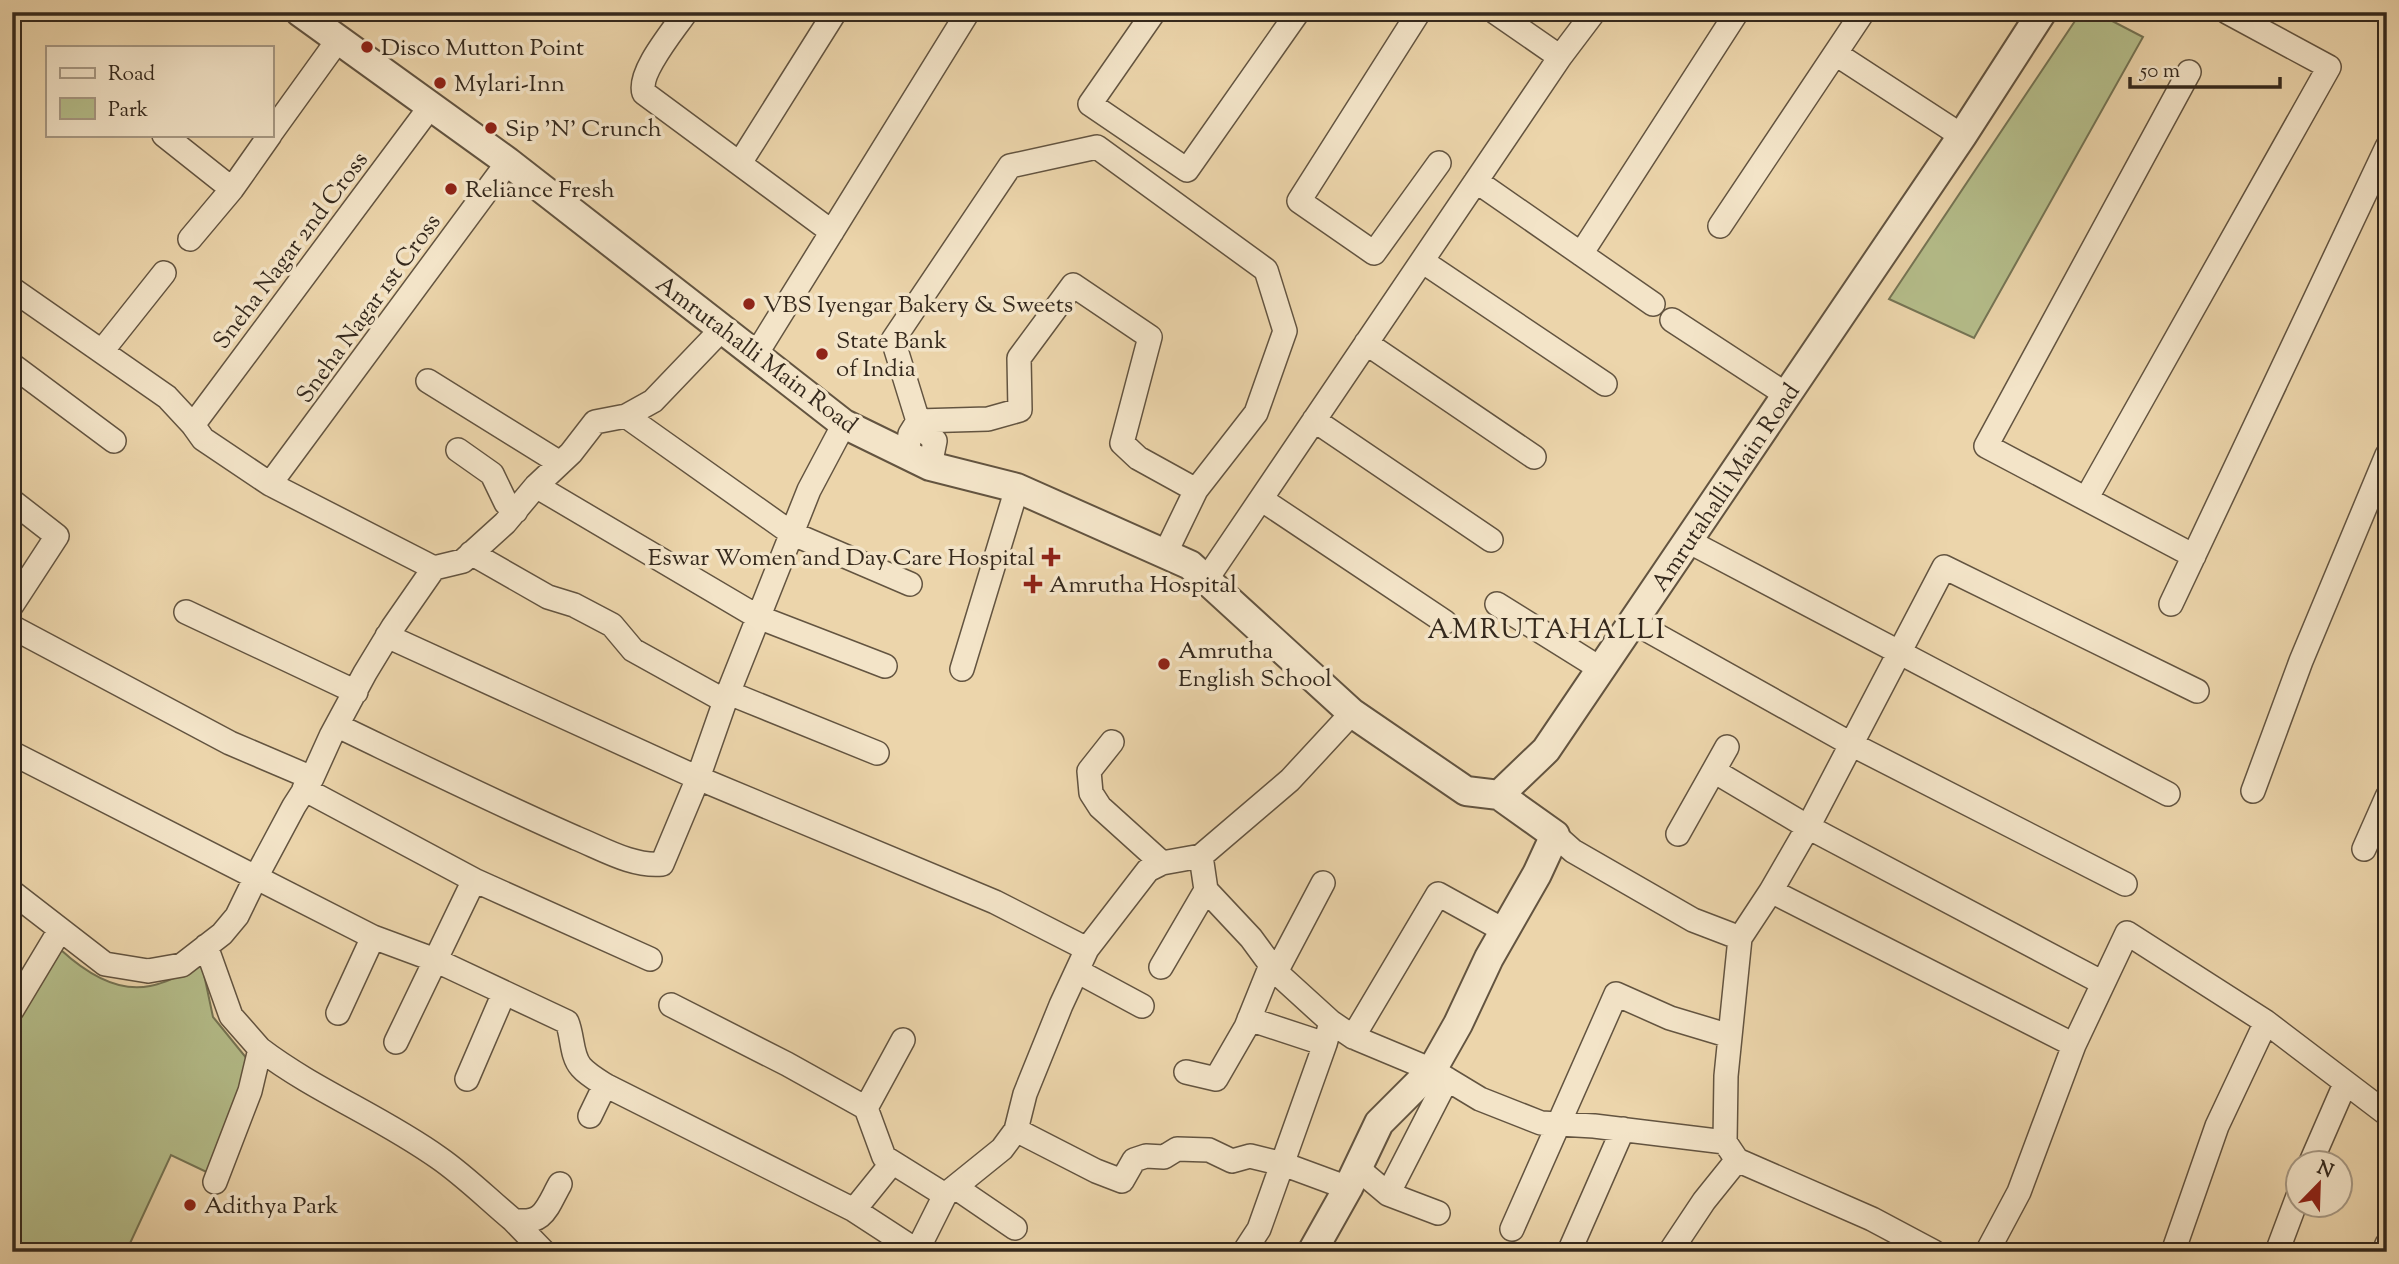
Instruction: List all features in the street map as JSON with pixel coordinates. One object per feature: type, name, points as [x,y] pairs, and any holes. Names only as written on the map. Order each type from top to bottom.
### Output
[{"type":"street","name":"Amrutahalli Main Road","points":[[300,12],[508,162],[844,424],[918,461],[1017,488],[1190,565],[1352,713],[1466,791],[1499,794],[1546,750],[1962,136],[2042,12]]},
{"type":"street","points":[[686,12],[645,74],[642,87],[644,93],[832,232]]},
{"type":"street","points":[[740,163],[835,12]]},
{"type":"street","points":[[755,356],[968,12]]},
{"type":"street","points":[[1154,12],[1090,104],[1187,170],[1298,12]]},
{"type":"street","points":[[1419,12],[1299,201],[1374,253],[1438,163]]},
{"type":"street","points":[[1495,12],[1560,57]]},
{"type":"street","points":[[1206,580],[1560,57],[1594,12]]},
{"type":"street","points":[[1581,254],[1737,12]]},
{"type":"street","points":[[1720,226],[1863,12]]},
{"type":"street","points":[[2086,499],[2329,67],[2227,12]]},
{"type":"street","points":[[273,130],[338,40]]},
{"type":"street","points":[[1836,54],[1962,136]]},
{"type":"street","points":[[2189,72],[1986,446],[2194,556]]},
{"type":"street","name":"Sneha Nagar 2nd Cross","points":[[193,425],[430,107]]},
{"type":"street","points":[[165,136],[232,189]]},
{"type":"street","points":[[190,239],[232,189],[269,136]]},
{"type":"street","points":[[918,422],[893,340],[1010,166],[1097,147],[1266,270],[1285,331],[1256,413],[1196,490],[1165,554]]},
{"type":"street","points":[[2171,604],[2387,147]]},
{"type":"street","name":"Sneha Nagar 1st Cross","points":[[270,484],[508,162]]},
{"type":"street","points":[[1476,181],[1653,304]]},
{"type":"street","points":[[1422,261],[1605,383]]},
{"type":"street","points":[[102,351],[164,273]]},
{"type":"street","points":[[918,422],[988,419],[1020,410],[1019,358],[1073,285],[1150,337],[1122,443],[1138,458],[1196,490]]},
{"type":"street","points":[[12,289],[167,397],[203,439],[270,484],[434,568],[463,561],[505,523],[595,422],[626,416],[653,401],[721,330]]},
{"type":"street","points":[[1671,320],[1787,395]]},
{"type":"street","points":[[1367,342],[1534,457]]},
{"type":"street","points":[[12,365],[114,441]]},
{"type":"street","points":[[428,381],[560,463]]},
{"type":"street","points":[[626,416],[791,533],[909,584]]},
{"type":"street","points":[[1314,420],[1491,540]]},
{"type":"street","points":[[918,422],[910,433],[918,461]]},
{"type":"street","points":[[338,726],[545,824],[648,865],[662,864],[698,778],[791,533],[809,490],[844,424]]},
{"type":"street","points":[[458,450],[492,474],[506,503],[516,511]]},
{"type":"street","points":[[2253,791],[2301,661],[2387,455]]},
{"type":"street","points":[[536,486],[758,617],[886,666]]},
{"type":"street","points":[[962,669],[1017,488]]},
{"type":"street","points":[[1261,499],[1445,622]]},
{"type":"street","points":[[12,501],[57,536],[12,605]]},
{"type":"street","points":[[1688,541],[2168,794]]},
{"type":"street","points":[[471,553],[548,597],[574,605],[612,625],[633,650],[727,697],[877,753]]},
{"type":"street","points":[[1670,1252],[1704,1201],[1731,1151],[1726,1076],[1740,938],[1808,827],[1944,567],[2197,691]]},
{"type":"street","points":[[12,892],[48,917],[60,930],[105,964],[148,971],[182,965],[222,934],[237,916],[331,736],[387,636],[434,568]]},
{"type":"street","points":[[1497,604],[1601,669]]},
{"type":"street","points":[[186,612],[356,692]]},
{"type":"street","points":[[1633,622],[1851,744],[2125,884]]},
{"type":"street","points":[[12,627],[308,784],[474,880],[650,959]]},
{"type":"street","points":[[387,636],[698,778],[995,902],[1087,949]]},
{"type":"street","points":[[12,753],[373,937],[435,960],[567,1022],[580,1066],[605,1085],[854,1210],[917,1252],[950,1191],[1002,1149],[1016,1130],[1025,1094],[1087,949],[1148,870],[1163,863],[1201,856],[1290,780],[1352,713]]},
{"type":"street","points":[[1112,742],[1089,771],[1091,793],[1100,807],[1163,863]]},
{"type":"street","points":[[1678,834],[1727,747]]},
{"type":"street","points":[[1714,771],[1808,827],[2103,983]]},
{"type":"street","points":[[1499,794],[1555,835],[1573,852],[1693,920],[1740,938]]},
{"type":"street","points":[[2364,849],[2384,811]]},
{"type":"street","points":[[1388,1194],[1458,1024],[1489,958],[1537,874],[1555,835]]},
{"type":"street","points":[[1201,856],[1206,890],[1251,938],[1328,1033]]},
{"type":"street","points":[[396,1042],[474,880]]},
{"type":"street","points":[[1186,1072],[1216,1079],[1274,968],[1323,883]]},
{"type":"street","points":[[1161,967],[1206,890]]},
{"type":"street","points":[[1771,891],[2074,1045]]},
{"type":"street","points":[[1353,1037],[1438,894],[1505,931]]},
{"type":"street","points":[[12,1010],[60,930]]},
{"type":"street","points":[[1987,1252],[2019,1192],[2074,1045],[2127,933],[2266,1022],[2387,1114]]},
{"type":"street","points":[[338,1013],[373,937]]},
{"type":"street","points":[[205,946],[231,1016],[260,1049],[290,1072],[337,1095],[440,1158],[513,1220],[544,1252]]},
{"type":"street","points":[[1077,971],[1142,1006]]},
{"type":"street","points":[[467,1079],[505,993]]},
{"type":"street","points":[[1512,1229],[1616,994],[1670,1017],[1730,1037]]},
{"type":"street","points":[[671,1005],[866,1108],[884,1157],[1015,1228]]},
{"type":"street","points":[[1249,1018],[1353,1037],[1439,1075],[1480,1099],[1541,1123],[1623,1129],[1731,1151],[1872,1219],[1893,1243],[1934,1252]]},
{"type":"street","points":[[2173,1252],[2217,1125],[2266,1022]]},
{"type":"street","points":[[1244,1252],[1259,1229],[1328,1033]]},
{"type":"street","points":[[866,1108],[903,1040]]},
{"type":"street","points":[[215,1182],[250,1091],[260,1049]]},
{"type":"street","points":[[1318,1250],[1378,1123],[1439,1075]]},
{"type":"street","points":[[2318,1148],[2345,1084]]},
{"type":"street","points":[[590,1116],[605,1085]]},
{"type":"street","points":[[1569,1252],[1623,1129]]},
{"type":"street","points":[[1016,1130],[1096,1171],[1122,1181],[1134,1160],[1146,1156],[1164,1157],[1177,1149],[1209,1150],[1232,1161],[1250,1156],[1352,1177],[1438,1213]]},
{"type":"street","points":[[854,1210],[892,1163]]},
{"type":"street","points":[[513,1220],[528,1223],[540,1218],[560,1184]]},
{"type":"street","points":[[2277,1252],[2290,1218]]},
{"type":"street","points":[[2384,1252],[2387,1244]]},
{"type":"green space","points":[[2081,12],[2095,12],[2143,37],[1974,338],[1889,299]]},
{"type":"green space","points":[[61,950],[91,972],[125,986],[157,985],[202,965],[213,1017],[248,1060],[215,1176],[171,1155],[126,1252],[12,1252],[12,1030],[32,992]]},
{"type":"place","name":"Disco Mutton Point","points":[[367,47]]},
{"type":"place","name":"Mylari-Inn","points":[[440,83]]},
{"type":"place","name":"Sip 'N' Crunch","points":[[491,128]]},
{"type":"place","name":"Reliance Fresh","points":[[451,189]]},
{"type":"place","name":"VBS Iyengar Bakery & Sweets","points":[[749,304]]},
{"type":"place","name":"State Bank of India","points":[[822,354]]},
{"type":"place","name":"Eswar Women and Day Care Hospital","points":[[1051,557]]},
{"type":"place","name":"Amrutha Hospital","points":[[1033,584]]},
{"type":"place","name":"Amrutha English School","points":[[1164,664]]},
{"type":"place","name":"Adithya Park","points":[[190,1205]]},
{"type":"district","name":"AMRUTAHALLI","points":[[1547,628]]}]
